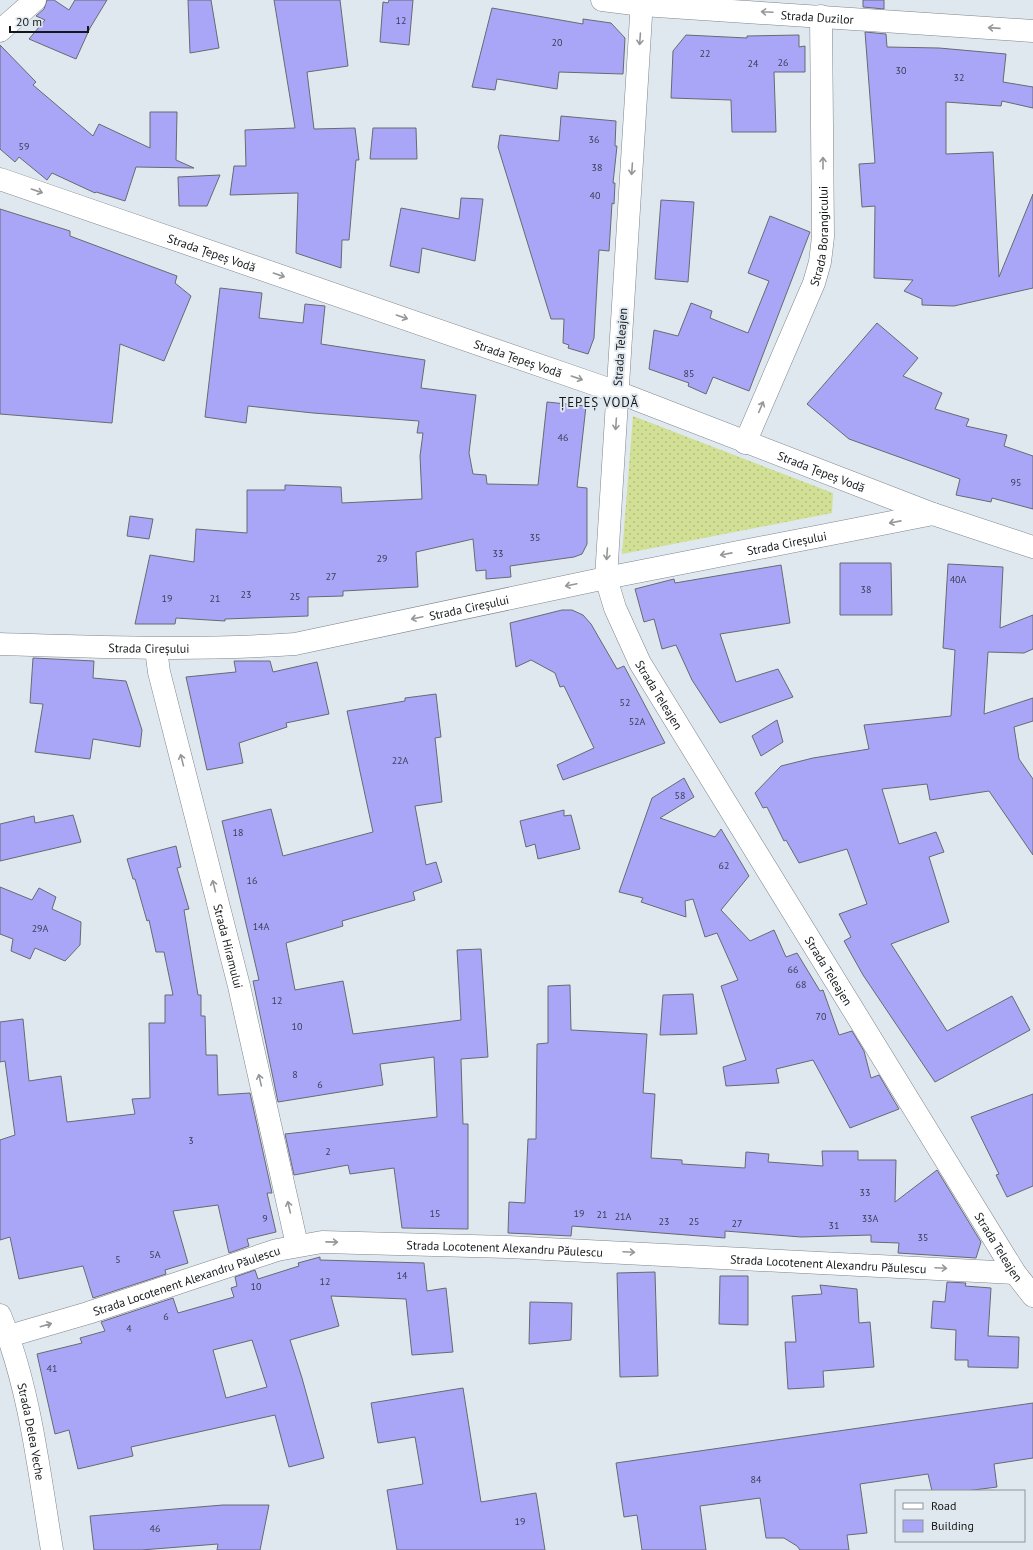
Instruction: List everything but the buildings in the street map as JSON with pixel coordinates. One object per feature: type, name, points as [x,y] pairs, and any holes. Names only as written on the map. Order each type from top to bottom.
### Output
[{"type":"street","points":[[0,31],[35,0]]},
{"type":"street","name":"Strada Duzilor","points":[[602,0],[1033,30]]},
{"type":"street","name":"Strada Teleajen","points":[[642,2],[606,578],[615,608],[640,663],[1015,1273],[1033,1296]]},
{"type":"street","name":"Strada Borangicului","points":[[745,443],[814,283],[820,262],[823,238],[821,16]]},
{"type":"street","name":"Strada Țepeș Vodă","points":[[0,179],[617,392],[745,443],[933,514],[1033,547]]},
{"type":"street","name":"Strada Cireșului","points":[[0,644],[156,648],[248,647],[295,644],[606,578],[933,514]]},
{"type":"street","name":"Strada Hiramului","points":[[156,648],[159,672],[240,986],[297,1245]]},
{"type":"street","name":"Strada Locotenent Alexandru Păulescu","points":[[9,1336],[88,1313],[277,1250],[297,1245],[322,1242],[508,1247],[1015,1273]]},
{"type":"street","name":"Strada Delea Veche","points":[[0,1315],[9,1336],[25,1395],[52,1550]]},
{"type":"green space","points":[[633,416],[833,493],[832,513],[622,554]]},
{"type":"district","name":"ȚEPEȘ VODĂ","points":[[599,402]]}]
